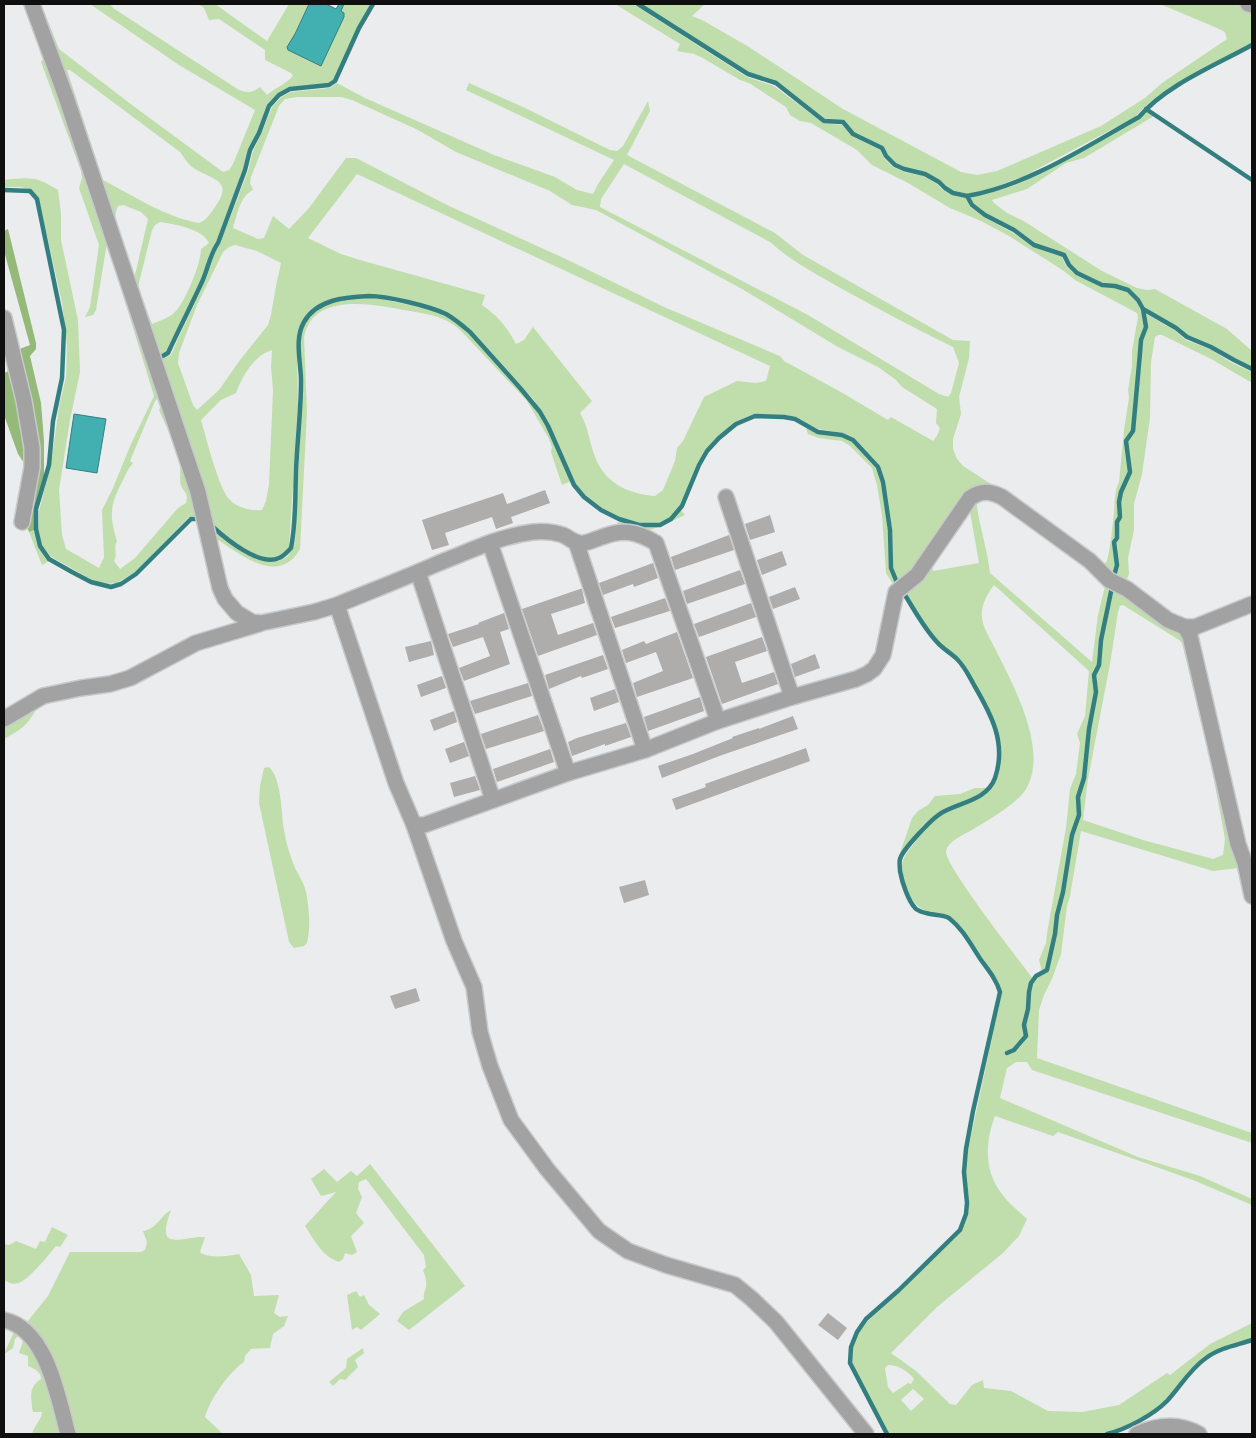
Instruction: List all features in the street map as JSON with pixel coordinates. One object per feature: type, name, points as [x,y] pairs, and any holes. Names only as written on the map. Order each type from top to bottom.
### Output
[{"type":"street","points":[[32,4],[69,106],[198,492],[220,588],[225,599],[237,613],[252,622],[260,623]]},
{"type":"street","points":[[1248,4],[1252,5]]},
{"type":"street","points":[[4,318],[24,400],[32,448],[32,467],[22,522]]},
{"type":"street","points":[[414,825],[424,825],[568,773],[645,750],[718,721],[856,679],[874,669],[883,655],[896,592],[917,575],[970,498],[984,492],[992,492],[1002,497],[1090,561],[1109,580],[1127,589],[1168,620],[1186,627],[1196,627],[1252,604]]},
{"type":"street","points":[[726,497],[792,697]]},
{"type":"street","points":[[4,719],[43,696],[110,684],[130,678],[196,643],[260,623],[314,612],[337,605],[490,543],[535,532],[563,535],[582,544],[620,532],[639,535],[656,543],[718,721]]},
{"type":"street","points":[[576,542],[645,750]]},
{"type":"street","points":[[490,543],[568,773]]},
{"type":"street","points":[[418,572],[493,800]]},
{"type":"street","points":[[337,605],[393,775],[414,825],[454,940],[474,987],[480,1032],[490,1066],[511,1120],[578,1208],[599,1231],[628,1251],[666,1265],[735,1285],[752,1299],[776,1322],[866,1434]]},
{"type":"street","points":[[1186,627],[1190,636],[1238,844],[1248,862],[1252,896]]},
{"type":"street","points":[[4,1320],[21,1327],[42,1353],[58,1397],[68,1434]]},
{"type":"street","points":[[1137,1434],[1167,1426],[1190,1429],[1199,1434]]},
{"type":"green space","points":[[24,4],[27,4],[202,518],[193,516],[188,518],[135,572],[117,583],[106,584],[92,580],[50,556],[40,543],[38,532],[39,511],[51,464],[59,407],[66,377],[67,346],[62,303],[39,199],[36,194],[28,189],[4,187],[4,180],[33,179],[44,182],[58,190],[61,213],[61,240],[78,320],[80,372],[59,490],[62,535],[66,549],[99,568],[104,557],[102,510],[154,396],[107,243],[96,310],[93,315],[85,317],[90,307],[99,245],[79,188],[82,178],[81,171],[41,62],[44,58]],"holes":[[[157,399],[160,407],[159,410],[178,458],[180,483],[187,499],[186,503],[178,508],[135,558],[120,569],[114,561],[117,541],[112,519],[113,503],[133,463],[130,461]]]},
{"type":"green space","points":[[34,4],[41,4],[59,49],[223,172],[229,170],[233,164],[255,110],[179,65],[90,4],[110,4],[113,8],[239,90],[250,92],[260,87],[267,95],[290,79],[293,76],[291,73],[265,60],[265,50],[219,19],[209,20],[204,8],[198,4],[215,4],[267,41],[289,4],[309,4],[287,48],[341,11],[344,4],[371,4],[334,80],[328,84],[289,88],[278,94],[268,105],[258,133],[248,150],[243,170],[201,281],[167,352],[160,358],[163,359],[171,355],[204,284],[248,171],[253,151],[272,107],[281,97],[291,92],[330,88],[337,83],[365,98],[494,155],[555,177],[577,190],[593,194],[614,160],[466,90],[469,83],[610,150],[617,151],[623,146],[648,101],[650,111],[627,155],[775,233],[803,255],[953,340],[970,341],[969,358],[959,397],[961,414],[953,439],[953,449],[957,459],[963,466],[994,486],[1010,500],[991,489],[947,529],[900,584],[893,567],[892,530],[885,481],[880,466],[854,438],[843,433],[818,429],[796,417],[754,414],[735,422],[705,450],[697,464],[681,505],[670,518],[659,523],[639,523],[620,517],[602,508],[585,496],[576,484],[549,425],[533,399],[463,323],[450,315],[427,306],[391,298],[358,295],[342,296],[327,301],[314,309],[304,320],[297,337],[298,409],[289,547],[277,557],[260,557],[242,547],[211,524]],"holes":[[[67,70],[70,70],[180,152],[192,167],[218,181],[222,185],[223,191],[221,198],[210,214],[199,223],[174,216],[103,180]],[[297,97],[341,97],[352,100],[418,130],[456,152],[550,191],[572,205],[596,210],[742,289],[838,347],[878,367],[896,380],[902,387],[937,409],[936,423],[940,428],[937,436],[933,441],[891,417],[888,420],[784,361],[780,356],[664,307],[568,260],[447,205],[356,158],[346,158],[309,208],[289,229],[273,216],[264,238],[258,239],[233,228],[242,201],[253,190],[250,183],[251,177],[279,106],[285,99]],[[624,164],[770,242],[796,262],[844,290],[953,347],[959,363],[951,393],[948,397],[939,394],[808,315],[600,207],[601,199]],[[357,174],[770,366],[766,381],[756,383],[737,381],[704,397],[683,441],[677,448],[675,461],[663,490],[655,496],[635,493],[617,485],[603,472],[598,464],[580,413],[592,401],[533,327],[524,340],[516,344],[502,322],[482,305],[485,295],[341,254],[308,238]],[[123,205],[141,212],[148,219],[135,275],[132,279],[117,232],[116,214],[118,206]],[[160,222],[180,226],[201,234],[209,243],[201,249],[196,272],[180,306],[165,319],[152,324],[138,287],[152,230]],[[235,245],[257,251],[281,263],[268,325],[219,390],[197,410],[193,405],[178,363],[179,353],[197,305],[223,252]],[[272,350],[273,390],[269,484],[266,501],[262,510],[245,508],[230,500],[213,463],[201,420],[221,400],[236,393],[249,367],[260,357]]]},
{"type":"green space","points":[[615,4],[633,4],[747,77],[774,86],[823,123],[842,125],[852,136],[880,150],[884,158],[893,167],[904,172],[924,176],[952,195],[966,198],[970,207],[984,217],[1033,247],[1062,257],[1066,266],[1076,275],[1101,287],[1127,292],[1136,301],[1141,311],[1174,330],[1186,340],[1210,349],[1232,363],[1252,372],[1252,383],[1213,360],[1162,335],[1155,337],[1151,362],[1150,418],[1142,474],[1134,504],[1134,530],[1128,558],[1129,574],[1126,581],[1129,585],[1096,562],[1105,563],[1110,549],[1115,493],[1119,482],[1129,398],[1128,390],[1137,313],[1075,280],[1009,236],[981,221],[950,208],[908,183],[872,165],[857,150],[811,123],[800,121],[790,115],[786,107],[749,83],[740,80],[701,57],[677,51],[680,44]]},
{"type":"green space","points":[[641,4],[705,4],[692,16],[749,47],[843,109],[961,172],[977,175],[997,171],[1101,126],[1145,98],[1162,83],[1227,39],[1225,32],[1160,4],[1239,4],[1252,9],[1252,43],[1174,85],[1159,95],[1135,117],[1024,176],[989,189],[968,194],[953,191],[926,172],[905,168],[896,164],[887,155],[883,147],[854,133],[844,121],[824,119],[776,82],[749,73]]},
{"type":"green space","points":[[1146,111],[1154,116],[1084,158],[1066,163],[1027,189],[992,200],[1007,213],[1022,220],[1102,271],[1137,288],[1155,289],[1227,329],[1252,351],[1252,368],[1212,345],[1188,336],[1177,327],[1144,308],[1139,299],[1129,289],[1115,284],[1102,283],[1078,272],[1070,264],[1065,254],[1034,243],[1015,229],[986,214],[973,204],[970,198],[1010,187],[1043,173],[1141,118]]},
{"type":"green space","points":[[8,229],[36,343],[36,349],[30,356],[41,403],[44,441],[44,477],[35,508],[34,530],[29,532],[25,521],[34,476],[17,350],[30,345],[4,251],[4,231]]},
{"type":"green space","points":[[374,297],[431,310],[461,325],[531,401],[547,426],[571,481],[562,485],[548,437],[527,401],[464,334],[453,325],[433,315],[376,305],[345,304],[331,307],[319,313],[310,323],[304,337],[307,412],[300,549],[291,560],[281,566],[269,566],[245,557],[212,536],[212,529],[243,551],[256,558],[268,561],[280,561],[289,555],[295,542],[302,392],[300,337],[305,325],[311,315],[328,304],[350,299]]},
{"type":"green space","points":[[13,369],[28,469],[18,454],[4,415],[4,373]]},
{"type":"green space","points":[[806,427],[817,433],[842,436],[850,440],[877,470],[883,487],[890,568],[896,583],[896,589],[886,573],[882,515],[872,468],[849,445],[842,441],[819,438],[808,434]]},
{"type":"green space","points":[[976,497],[990,573],[1092,662],[1098,615],[1106,582],[1110,585],[1108,606],[1099,640],[1098,664],[1092,675],[1095,692],[1088,729],[1083,777],[1077,797],[1077,815],[1071,834],[1046,970],[1042,972],[1039,960],[1046,943],[1066,828],[1070,789],[1076,774],[1080,743],[1077,734],[1085,716],[1089,671],[994,585],[983,606],[982,617],[985,629],[1013,685],[1029,730],[1033,751],[1032,771],[1026,789],[1016,800],[994,817],[953,841],[946,851],[949,860],[969,893],[1033,979],[1026,1008],[1025,1036],[1014,1050],[1007,1052],[1007,1054],[1016,1051],[1028,1037],[1026,1025],[1033,983],[1037,977],[1049,971],[1074,835],[1080,816],[1080,797],[1086,778],[1091,729],[1098,692],[1096,675],[1101,665],[1102,640],[1114,588],[1185,638],[1239,868],[1213,871],[1081,831],[1067,906],[1061,954],[1039,1010],[1037,1058],[1252,1133],[1252,1143],[1032,1070],[1027,1062],[1016,1062],[1007,1068],[1000,1098],[1138,1157],[1200,1176],[1252,1199],[1252,1205],[1193,1180],[1058,1132],[1053,1136],[995,1116],[989,1136],[989,1167],[996,1185],[1005,1198],[1027,1219],[1019,1236],[1003,1253],[937,1307],[891,1353],[916,1371],[950,1404],[956,1405],[972,1385],[983,1380],[984,1388],[1011,1391],[1048,1411],[1082,1412],[1119,1405],[1167,1373],[1170,1375],[1210,1344],[1252,1323],[1252,1338],[1223,1347],[1206,1355],[1195,1364],[1161,1404],[1145,1416],[1128,1425],[1101,1434],[889,1434],[852,1363],[853,1347],[858,1333],[962,1230],[968,1215],[969,1203],[966,1172],[968,1150],[1002,992],[996,977],[959,924],[945,914],[932,913],[919,907],[914,902],[905,885],[902,872],[906,854],[923,831],[940,816],[984,794],[995,781],[998,772],[1000,759],[999,736],[987,704],[964,664],[957,656],[943,646],[934,635],[920,617],[905,591],[931,562],[933,571],[979,563],[969,506]],"holes":[[[1123,605],[1182,643],[1210,758],[1225,839],[1223,855],[1213,859],[1143,840],[1083,820],[1088,779],[1118,612],[1120,606]],[[888,1365],[899,1367],[909,1373],[914,1379],[911,1384],[908,1383],[893,1393],[888,1387],[885,1368]],[[913,1389],[924,1399],[911,1411],[901,1400]]]},
{"type":"green space","points":[[681,510],[685,515],[659,527],[639,533],[613,531],[619,521],[644,526],[660,525],[675,517]]},
{"type":"green space","points":[[34,530],[40,548],[49,561],[42,565],[29,532]]},
{"type":"green space","points":[[42,700],[27,723],[4,739],[4,722]]},
{"type":"green space","points":[[269,767],[279,788],[288,849],[303,883],[308,904],[309,924],[307,943],[304,946],[294,948],[289,942],[259,803],[264,768]]},
{"type":"green space","points":[[975,788],[988,788],[973,797],[942,810],[922,826],[898,859],[912,818],[918,811],[928,805],[935,796],[960,794]]},
{"type":"green space","points":[[370,1164],[465,1286],[409,1330],[397,1321],[403,1312],[424,1299],[426,1278],[423,1270],[426,1267],[424,1255],[366,1179],[359,1182],[358,1189],[362,1197],[356,1213],[364,1223],[351,1236],[357,1252],[352,1255],[345,1253],[343,1259],[339,1262],[333,1259],[319,1247],[305,1226],[336,1192],[321,1196],[311,1179],[324,1169],[337,1182],[351,1171],[357,1176]]},
{"type":"green space","points":[[171,1210],[166,1233],[168,1238],[179,1240],[205,1237],[200,1252],[203,1254],[208,1256],[230,1256],[239,1254],[251,1275],[254,1296],[279,1295],[274,1313],[280,1317],[288,1316],[284,1326],[273,1334],[270,1348],[251,1349],[245,1356],[244,1362],[226,1379],[211,1402],[205,1417],[223,1434],[71,1434],[23,1327],[48,1296],[70,1252],[141,1252],[145,1250],[147,1242],[143,1231],[152,1228]]},
{"type":"green space","points":[[52,1227],[68,1235],[60,1247],[56,1246],[34,1271],[19,1283],[15,1284],[4,1280],[4,1244],[9,1245],[16,1241],[36,1249],[40,1241],[45,1242]]},
{"type":"green space","points":[[356,1291],[360,1297],[364,1295],[369,1305],[380,1314],[361,1330],[357,1327],[352,1330],[347,1295]]},
{"type":"green space","points":[[14,1325],[40,1355],[64,1434],[32,1434],[42,1412],[33,1412],[31,1393],[34,1386],[41,1379],[41,1376],[37,1371],[28,1366],[28,1356],[19,1353],[23,1341],[18,1336],[15,1339],[13,1348],[4,1354],[13,1334]]},
{"type":"green space","points":[[363,1348],[364,1353],[355,1360],[358,1367],[345,1380],[340,1379],[333,1386],[329,1382],[346,1368],[347,1359]]},
{"type":"water","points":[[309,4],[326,4],[336,9],[339,4],[344,4],[341,11],[344,13],[344,17],[321,66],[288,50],[287,47]]},
{"type":"water","points":[[74,414],[106,419],[97,473],[66,468]]},
{"type":"building","points":[[545,490],[550,503],[511,517],[513,523],[496,529],[492,517],[445,533],[449,545],[432,550],[422,520],[503,493],[507,504]]},
{"type":"building","points":[[770,515],[775,532],[750,540],[745,524]]},
{"type":"building","points":[[729,535],[734,550],[675,570],[671,557]]},
{"type":"building","points":[[782,551],[787,565],[762,575],[757,560]]},
{"type":"building","points":[[653,563],[658,578],[634,587],[633,584],[603,595],[599,583]]},
{"type":"building","points":[[740,570],[745,584],[687,604],[683,591]]},
{"type":"building","points":[[795,587],[800,599],[773,609],[769,597]]},
{"type":"building","points":[[582,589],[585,603],[551,614],[558,635],[593,623],[597,635],[538,656],[522,609]]},
{"type":"building","points":[[665,598],[670,611],[615,628],[611,617]]},
{"type":"building","points":[[751,603],[756,617],[699,637],[694,624]]},
{"type":"building","points":[[504,613],[509,629],[500,632],[510,664],[464,681],[459,668],[490,656],[483,637],[453,647],[448,634],[479,624]]},
{"type":"building","points":[[677,632],[693,678],[637,697],[633,683],[663,671],[656,652],[626,663],[622,650],[644,641],[646,644]]},
{"type":"building","points":[[762,637],[767,651],[735,662],[742,683],[774,672],[778,684],[722,704],[706,657]]},
{"type":"building","points":[[431,641],[434,655],[409,662],[405,647]]},
{"type":"building","points":[[815,654],[820,668],[795,677],[791,664]]},
{"type":"building","points":[[603,655],[608,669],[582,678],[581,676],[549,689],[545,675]]},
{"type":"building","points":[[442,676],[446,688],[421,697],[417,685]]},
{"type":"building","points":[[528,683],[532,696],[475,714],[470,701]]},
{"type":"building","points":[[615,689],[619,702],[594,711],[590,698]]},
{"type":"building","points":[[700,697],[704,711],[648,731],[644,717]]},
{"type":"building","points":[[454,711],[457,722],[434,731],[430,720]]},
{"type":"building","points":[[538,715],[544,731],[486,749],[481,734]]},
{"type":"building","points":[[793,716],[798,729],[662,778],[658,766]]},
{"type":"building","points":[[626,723],[631,737],[572,756],[568,742]]},
{"type":"building","points":[[464,742],[469,756],[450,763],[445,749]]},
{"type":"building","points":[[806,748],[810,761],[676,810],[672,799],[706,787],[705,784]]},
{"type":"building","points":[[550,749],[554,762],[497,782],[493,769]]},
{"type":"building","points":[[475,776],[480,790],[454,797],[450,783]]},
{"type":"building","points":[[645,880],[649,895],[624,903],[619,887]]},
{"type":"building","points":[[416,988],[420,1001],[395,1009],[390,996]]},
{"type":"building","points":[[828,1313],[847,1328],[838,1340],[818,1325]]},
{"type":"waterway","points":[[161,357],[168,353],[202,282],[245,170],[250,150],[259,133],[269,106],[279,95],[290,89],[329,85],[335,81],[359,28],[373,4]]},
{"type":"waterway","points":[[638,4],[748,74],[776,83],[824,121],[843,122],[853,134],[882,148],[886,156],[895,165],[925,174],[953,193],[967,196],[972,205],[985,215],[1014,230],[1034,245],[1064,255],[1069,265],[1077,273],[1102,285],[1128,290],[1138,300],[1143,309],[1176,328],[1187,337],[1211,347],[1252,369]]},
{"type":"waterway","points":[[967,196],[990,191],[1056,164],[1139,117],[1177,85],[1252,45]]},
{"type":"waterway","points":[[1146,109],[1252,180]]},
{"type":"waterway","points":[[4,190],[30,191],[37,199],[64,330],[62,378],[53,421],[49,465],[36,509],[36,529],[40,546],[49,559],[91,582],[111,587],[121,584],[136,574],[191,519],[201,519]]},
{"type":"waterway","points":[[213,527],[244,550],[262,559],[271,560],[279,558],[291,548],[295,520],[301,381],[299,336],[301,329],[310,314],[324,304],[351,297],[377,296],[439,311],[453,318],[470,332],[540,412],[574,485],[584,497],[601,510],[619,519],[639,525],[660,525],[671,519],[682,506],[707,451],[736,424],[755,416],[795,419],[818,432],[842,435],[853,440],[878,467],[883,482],[890,530],[891,568],[898,585]]},
{"type":"waterway","points":[[1114,576],[1117,565],[1114,542],[1117,538],[1117,522],[1120,517],[1119,502],[1121,492],[1130,472],[1126,441],[1133,431],[1141,340],[1146,327],[1143,309]]},
{"type":"waterway","points":[[1007,1053],[1014,1050],[1026,1036],[1024,1025],[1031,983],[1036,976],[1047,970],[1063,892],[1072,835],[1079,815],[1078,797],[1084,778],[1089,729],[1096,692],[1094,675],[1099,665],[1101,640],[1112,587]]},
{"type":"waterway","points":[[887,1434],[850,1363],[851,1347],[857,1332],[866,1319],[899,1290],[960,1230],[966,1214],[967,1203],[964,1172],[966,1149],[1000,992],[992,975],[954,922],[947,917],[919,911],[913,906],[900,871],[902,854],[926,826],[943,812],[980,796],[986,791],[995,778],[999,753],[998,741],[991,718],[967,672],[957,659],[932,636],[903,592]]},
{"type":"waterway","points":[[1107,1434],[1131,1425],[1155,1411],[1167,1401],[1200,1362],[1222,1349],[1252,1340]]}]
